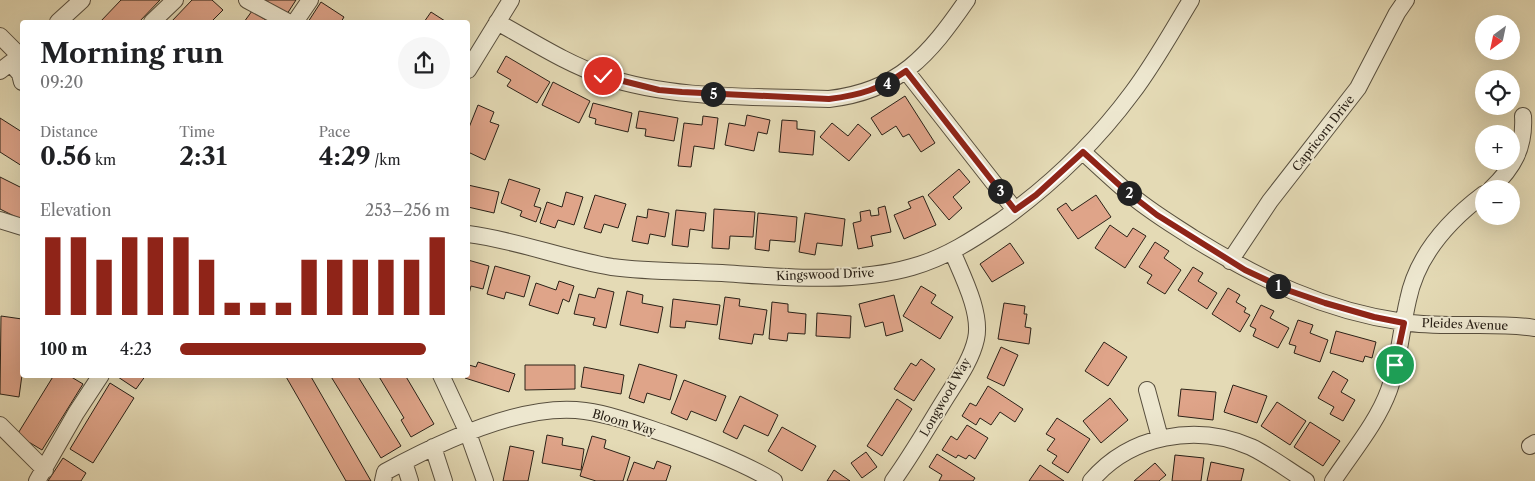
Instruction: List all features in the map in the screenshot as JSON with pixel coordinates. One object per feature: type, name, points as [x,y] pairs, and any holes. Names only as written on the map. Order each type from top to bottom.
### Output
[{"type":"street","points":[[60,20],[82,0]]},
{"type":"street","points":[[154,20],[175,0]]},
{"type":"street","points":[[247,0],[284,20]]},
{"type":"street","points":[[296,20],[310,0]]},
{"type":"street","points":[[470,67],[511,0]]},
{"type":"street","points":[[497,22],[581,68],[625,82],[666,91],[829,99],[872,91],[887,84],[906,71],[927,52],[967,0]]},
{"type":"street","name":"Kingswood Drive","points":[[470,234],[508,240],[581,261],[613,267],[786,277],[863,276],[912,267],[952,252],[982,234],[1036,195],[1083,152],[1133,92],[1191,0]]},
{"type":"street","name":"Capricorn Drive","points":[[1230,261],[1270,201],[1358,88],[1397,13],[1406,0]]},
{"type":"street","points":[[0,36],[20,74]]},
{"type":"street","points":[[906,71],[1015,210]]},
{"type":"street","points":[[1501,180],[1518,155],[1524,130],[1523,116]]},
{"type":"street","name":"Pleides Avenue","points":[[1083,152],[1126,191],[1157,215],[1230,261],[1267,281],[1299,294],[1374,317],[1404,323],[1535,328]]},
{"type":"street","points":[[1333,481],[1373,421],[1388,390],[1412,286],[1427,253],[1442,231],[1475,201]]},
{"type":"street","points":[[0,220],[20,226]]},
{"type":"street","name":"Longwood Way","points":[[893,481],[964,368],[976,338],[976,318],[969,293],[952,252]]},
{"type":"street","points":[[0,425],[41,476],[76,413],[99,378]]},
{"type":"street","points":[[442,378],[468,433],[485,481]]},
{"type":"street","points":[[1147,390],[1160,438]]},
{"type":"street","name":"Bloom Way","points":[[383,481],[385,472],[433,447],[468,433],[526,414],[584,411],[614,417],[696,445],[756,471],[774,481]]},
{"type":"street","points":[[1091,481],[1110,462],[1142,444],[1160,438],[1197,434],[1234,441],[1260,452],[1306,481]]},
{"type":"street","points":[[433,447],[444,481]]},
{"type":"street","points":[[404,462],[410,481]]},
{"type":"building","points":[[121,0],[160,0],[141,20],[102,20]]},
{"type":"building","points":[[192,0],[212,0],[223,10],[213,20],[173,20]]},
{"type":"building","points":[[265,0],[296,0],[287,14]]},
{"type":"building","points":[[321,2],[344,17],[342,20],[309,20]]},
{"type":"building","points":[[252,11],[266,20],[245,20]]},
{"type":"building","points":[[431,12],[443,20],[425,20]]},
{"type":"building","points":[[506,56],[550,82],[537,103],[507,86],[511,80],[497,72]]},
{"type":"building","points":[[553,82],[590,101],[579,123],[542,105]]},
{"type":"building","points":[[905,96],[935,143],[921,152],[909,134],[903,137],[896,126],[882,135],[871,118]]},
{"type":"building","points":[[593,103],[632,113],[628,132],[595,124],[596,119],[589,117]]},
{"type":"building","points":[[478,105],[494,112],[490,122],[499,125],[485,160],[470,153],[470,125]]},
{"type":"building","points":[[639,111],[678,118],[674,141],[645,136],[646,129],[636,128]]},
{"type":"building","points":[[747,115],[770,120],[767,134],[758,132],[754,151],[725,145],[729,123],[745,126]]},
{"type":"building","points":[[703,116],[718,118],[714,149],[694,146],[691,167],[678,166],[684,123],[702,125]]},
{"type":"building","points":[[0,118],[20,131],[20,165],[0,152]]},
{"type":"building","points":[[782,120],[797,121],[797,129],[815,131],[813,155],[779,152]]},
{"type":"building","points":[[832,123],[848,136],[858,124],[871,135],[849,161],[820,137]]},
{"type":"building","points":[[959,169],[970,182],[953,197],[962,208],[949,220],[928,195]]},
{"type":"building","points":[[0,177],[20,187],[20,219],[0,209]]},
{"type":"building","points":[[509,179],[540,189],[534,206],[541,208],[536,222],[520,216],[522,211],[501,203]]},
{"type":"building","points":[[470,185],[499,192],[494,213],[470,207]]},
{"type":"building","points":[[566,192],[583,197],[574,225],[558,220],[555,228],[540,223],[547,202],[562,207]]},
{"type":"building","points":[[595,195],[626,204],[618,228],[604,224],[601,233],[584,228]]},
{"type":"building","points":[[1096,195],[1111,217],[1078,239],[1057,209],[1066,203],[1072,211]]},
{"type":"building","points":[[923,196],[936,225],[904,239],[894,215],[911,208],[908,202]]},
{"type":"building","points":[[885,206],[891,232],[871,236],[873,246],[858,249],[853,223],[861,221],[860,212],[870,210],[871,216],[879,215],[878,208]]},
{"type":"building","points":[[648,209],[669,213],[665,237],[650,234],[648,244],[632,241],[637,216],[647,218]]},
{"type":"building","points":[[714,209],[755,212],[753,237],[730,236],[729,249],[712,248]]},
{"type":"building","points":[[676,210],[706,213],[704,231],[690,229],[688,247],[672,245]]},
{"type":"building","points":[[758,213],[797,217],[795,242],[770,240],[769,251],[755,249]]},
{"type":"building","points":[[805,213],[845,219],[842,246],[817,243],[815,255],[799,252]]},
{"type":"building","points":[[1110,225],[1127,237],[1133,228],[1146,236],[1125,268],[1095,248]]},
{"type":"building","points":[[1155,242],[1169,251],[1164,258],[1181,270],[1165,294],[1147,283],[1152,275],[1139,267]]},
{"type":"building","points":[[1010,243],[1024,263],[992,282],[980,264]]},
{"type":"building","points":[[470,261],[489,266],[483,289],[471,286],[470,290]]},
{"type":"building","points":[[495,266],[530,276],[524,297],[506,292],[504,299],[487,294]]},
{"type":"building","points":[[1193,267],[1203,273],[1198,281],[1217,293],[1207,309],[1178,290]]},
{"type":"building","points":[[559,281],[574,286],[569,302],[563,299],[558,314],[529,305],[536,283],[556,290]]},
{"type":"building","points":[[921,286],[936,295],[931,303],[953,317],[940,339],[903,316]]},
{"type":"building","points":[[598,288],[614,292],[606,328],[593,325],[595,318],[574,314],[579,294],[595,298]]},
{"type":"building","points":[[1228,288],[1240,295],[1236,302],[1246,308],[1244,312],[1250,315],[1240,332],[1212,314]]},
{"type":"building","points":[[627,291],[643,295],[642,303],[663,307],[658,333],[620,325]]},
{"type":"building","points":[[894,295],[903,331],[886,336],[883,322],[865,327],[859,304]]},
{"type":"building","points":[[725,297],[740,299],[739,306],[767,310],[763,335],[754,334],[752,344],[719,339]]},
{"type":"building","points":[[673,299],[720,305],[717,325],[686,321],[685,328],[670,327]]},
{"type":"building","points":[[772,302],[788,304],[788,312],[806,314],[805,334],[788,333],[787,341],[769,339]]},
{"type":"building","points":[[1004,303],[1025,306],[1024,314],[1027,314],[1025,327],[1031,328],[1029,344],[998,339]]},
{"type":"building","points":[[1261,305],[1274,311],[1270,318],[1289,328],[1278,348],[1253,336],[1256,329],[1250,326]]},
{"type":"building","points":[[817,313],[851,316],[850,338],[816,336]]},
{"type":"building","points":[[1,316],[20,319],[20,378],[22,378],[19,397],[0,394]]},
{"type":"building","points":[[1298,320],[1313,325],[1310,333],[1328,340],[1320,362],[1294,353],[1296,346],[1289,344]]},
{"type":"building","points":[[1336,331],[1376,342],[1372,358],[1365,356],[1363,362],[1330,353]]},
{"type":"building","points":[[1104,342],[1127,357],[1108,386],[1085,371]]},
{"type":"building","points":[[1001,347],[1018,355],[1004,386],[987,378]]},
{"type":"building","points":[[921,359],[935,369],[914,401],[894,389],[911,363],[916,366]]},
{"type":"building","points":[[478,362],[515,374],[509,392],[465,378],[470,378],[470,365],[476,367]]},
{"type":"building","points":[[639,364],[677,375],[670,400],[647,393],[644,403],[629,398]]},
{"type":"building","points":[[525,365],[575,365],[575,389],[525,390]]},
{"type":"building","points":[[584,367],[624,375],[621,394],[581,387]]},
{"type":"building","points":[[1333,371],[1348,380],[1341,392],[1355,400],[1343,421],[1330,414],[1334,407],[1318,398]]},
{"type":"building","points":[[52,378],[73,378],[83,384],[42,450],[17,435]]},
{"type":"building","points":[[120,378],[144,378],[136,389]]},
{"type":"building","points":[[287,378],[312,378],[371,481],[346,481]]},
{"type":"building","points":[[332,378],[359,378],[401,446],[381,458]]},
{"type":"building","points":[[380,378],[407,378],[434,424],[411,437],[401,420],[404,418]]},
{"type":"building","points":[[684,380],[726,396],[716,421],[691,411],[687,420],[671,413]]},
{"type":"building","points":[[110,383],[134,398],[93,463],[70,449]]},
{"type":"building","points":[[1233,385],[1267,396],[1257,423],[1224,412]]},
{"type":"building","points":[[988,386],[1023,409],[1015,422],[1000,412],[991,425],[980,418],[976,425],[962,416],[970,403],[976,406]]},
{"type":"building","points":[[1181,389],[1216,392],[1213,420],[1178,416]]},
{"type":"building","points":[[740,396],[778,415],[768,436],[744,425],[737,439],[723,432]]},
{"type":"building","points":[[1110,398],[1128,420],[1101,443],[1083,421]]},
{"type":"building","points":[[897,399],[912,409],[882,456],[867,446]]},
{"type":"building","points":[[1277,402],[1306,421],[1290,445],[1261,426]]},
{"type":"building","points":[[1057,418],[1090,439],[1068,473],[1052,463],[1057,456],[1047,450],[1055,439],[1046,434]]},
{"type":"building","points":[[1310,422],[1340,441],[1323,466],[1294,447]]},
{"type":"building","points":[[967,425],[988,438],[975,459],[969,455],[966,459],[958,455],[956,458],[942,450],[951,436],[957,440]]},
{"type":"building","points":[[782,427],[816,446],[802,471],[768,451]]},
{"type":"building","points":[[547,435],[563,438],[562,445],[584,449],[581,470],[542,463]]},
{"type":"building","points":[[592,436],[606,440],[604,448],[630,457],[623,481],[596,481],[580,476]]},
{"type":"building","points":[[510,446],[534,451],[528,481],[503,481]]},
{"type":"building","points":[[866,452],[877,467],[862,478],[851,463]]},
{"type":"building","points":[[937,454],[975,478],[973,481],[939,481],[942,475],[929,467]]},
{"type":"building","points":[[1175,455],[1204,458],[1201,481],[1172,481]]},
{"type":"building","points":[[63,458],[86,473],[81,481],[48,481]]},
{"type":"building","points":[[657,461],[671,466],[666,481],[627,481],[634,462],[654,469]]},
{"type":"building","points":[[1211,462],[1244,469],[1241,481],[1207,481]]},
{"type":"building","points":[[1155,463],[1166,475],[1159,481],[1134,481]]},
{"type":"building","points":[[1040,465],[1064,481],[1029,481]]},
{"type":"building","points":[[834,470],[850,481],[827,481]]},
{"type":"route","points":[[603,76],[659,90],[829,99],[872,91],[887,84],[906,71],[1015,210],[1036,195],[1083,152],[1126,191],[1157,215],[1245,270],[1290,291],[1325,303],[1374,317],[1404,323],[1395,365]]}]
